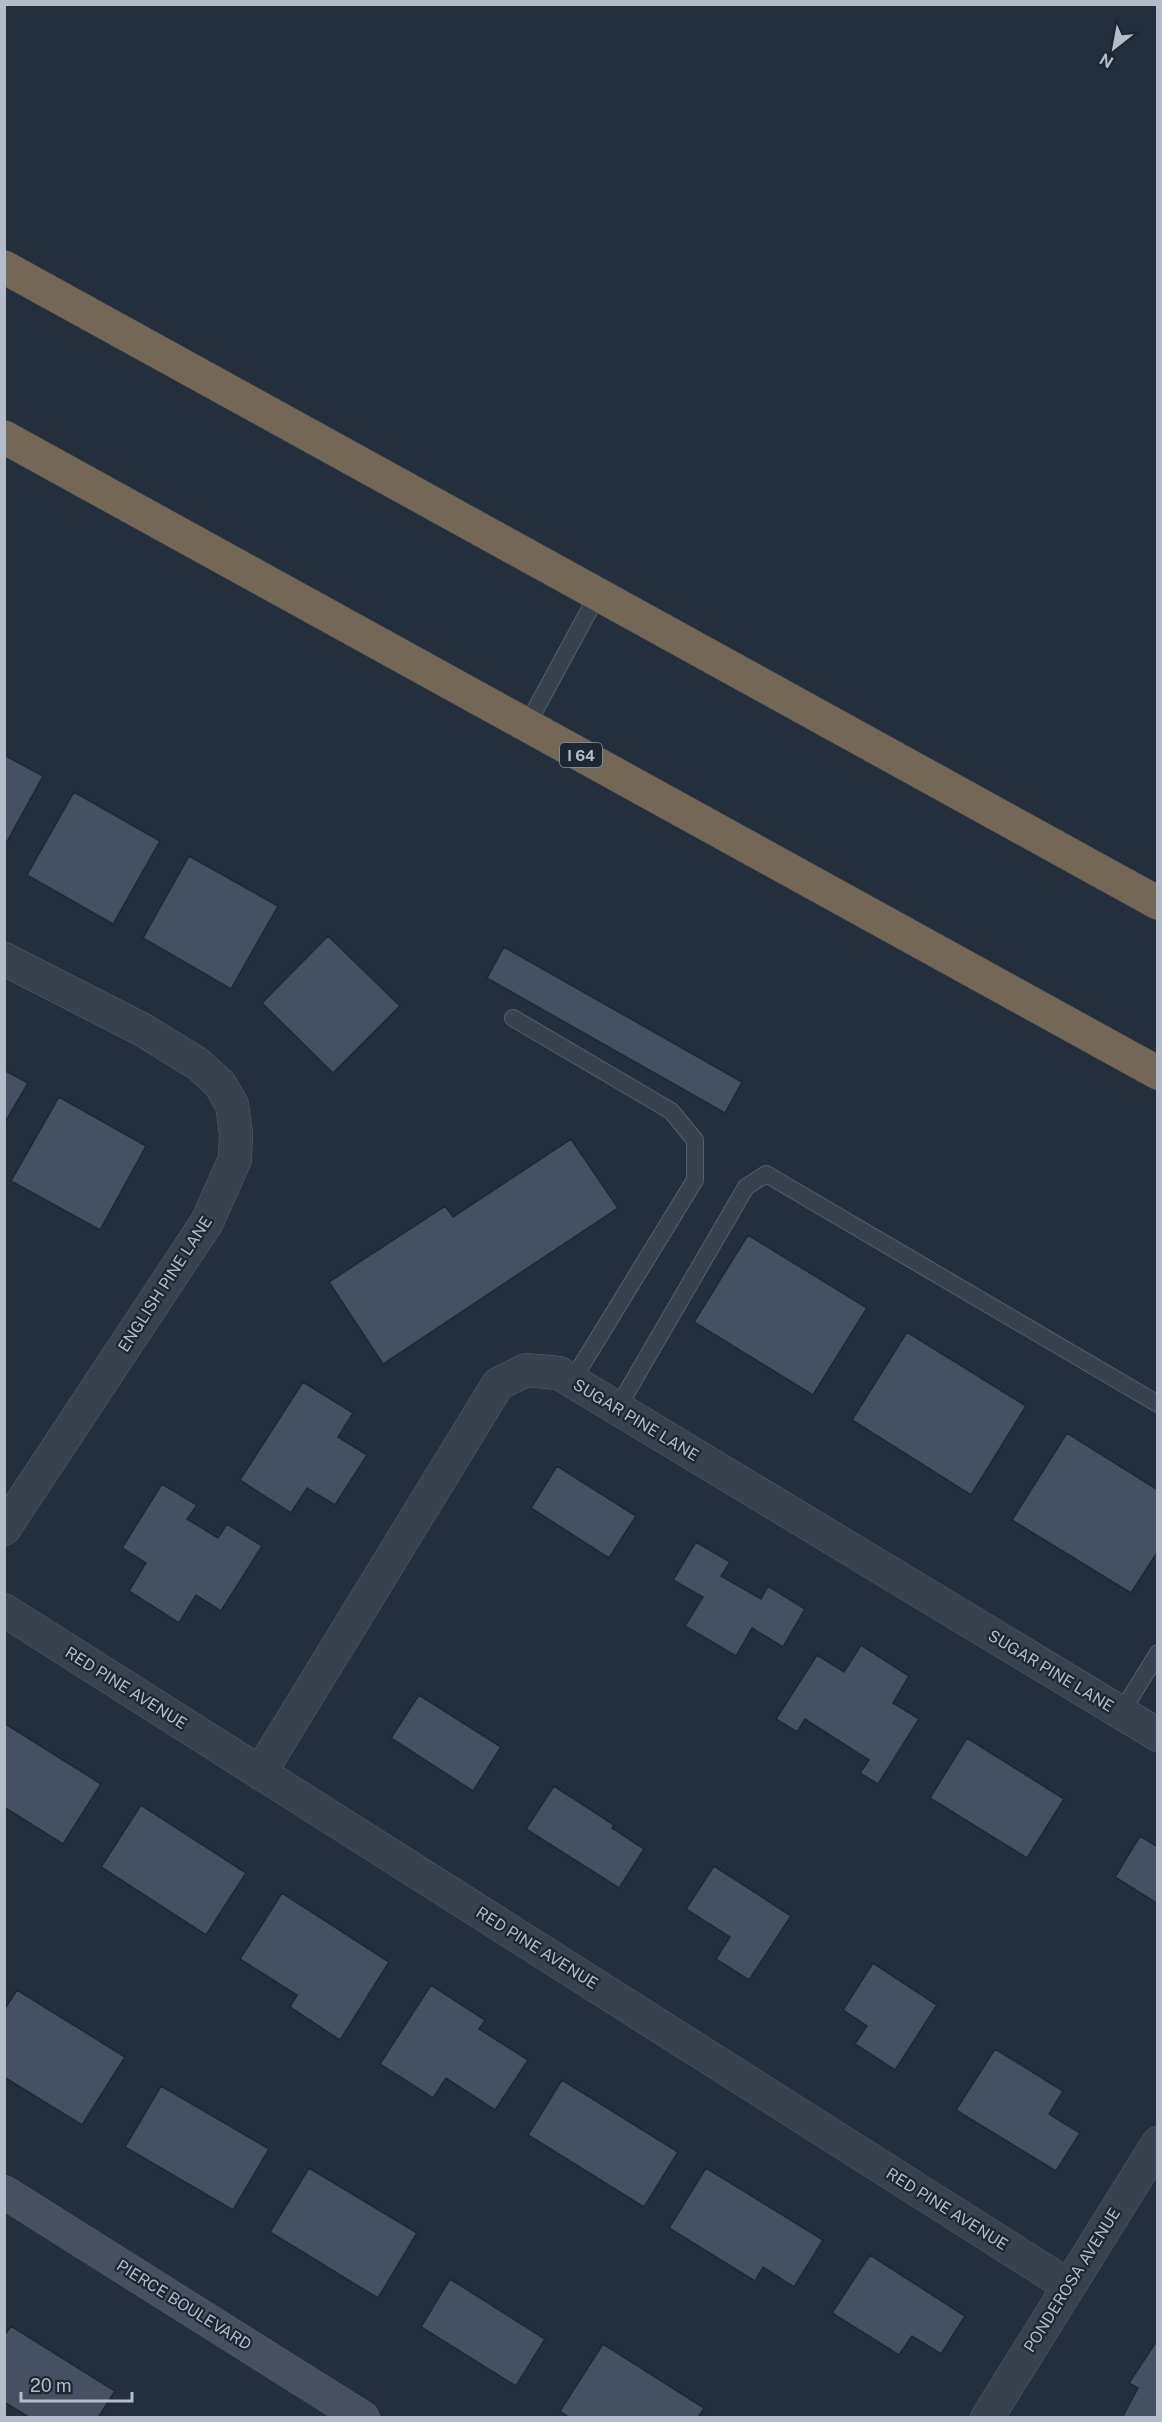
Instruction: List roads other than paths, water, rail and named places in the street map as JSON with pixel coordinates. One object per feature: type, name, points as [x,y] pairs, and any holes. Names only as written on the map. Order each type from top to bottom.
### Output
[{"type":"highway","points":[[4,267],[1158,903]]},
{"type":"highway","name":"I 64","points":[[4,437],[1158,1072]]},
{"type":"street","name":"ENGLISH PINE LANE","points":[[4,959],[143,1030],[198,1065],[220,1084],[232,1105],[236,1142],[235,1159],[207,1222],[4,1529]]},
{"type":"street","name":"SUGAR PINE LANE","points":[[260,1773],[498,1384],[526,1370],[558,1373],[572,1381],[1158,1735]]},
{"type":"street","name":"RED PINE AVENUE","points":[[4,1610],[1069,2286]]},
{"type":"street","name":"PONDEROSA AVENUE","points":[[987,2418],[1158,2143]]},
{"type":"street","name":"PIERCE BOULEVARD","points":[[4,2192],[363,2418]]},
{"type":"lane","points":[[527,725],[598,594]]},
{"type":"lane","points":[[513,1018],[671,1111],[695,1140],[695,1180],[572,1381]]},
{"type":"lane","points":[[616,1409],[746,1187],[766,1174],[1158,1404]]},
{"type":"lane","points":[[1121,1713],[1158,1653]]}]
